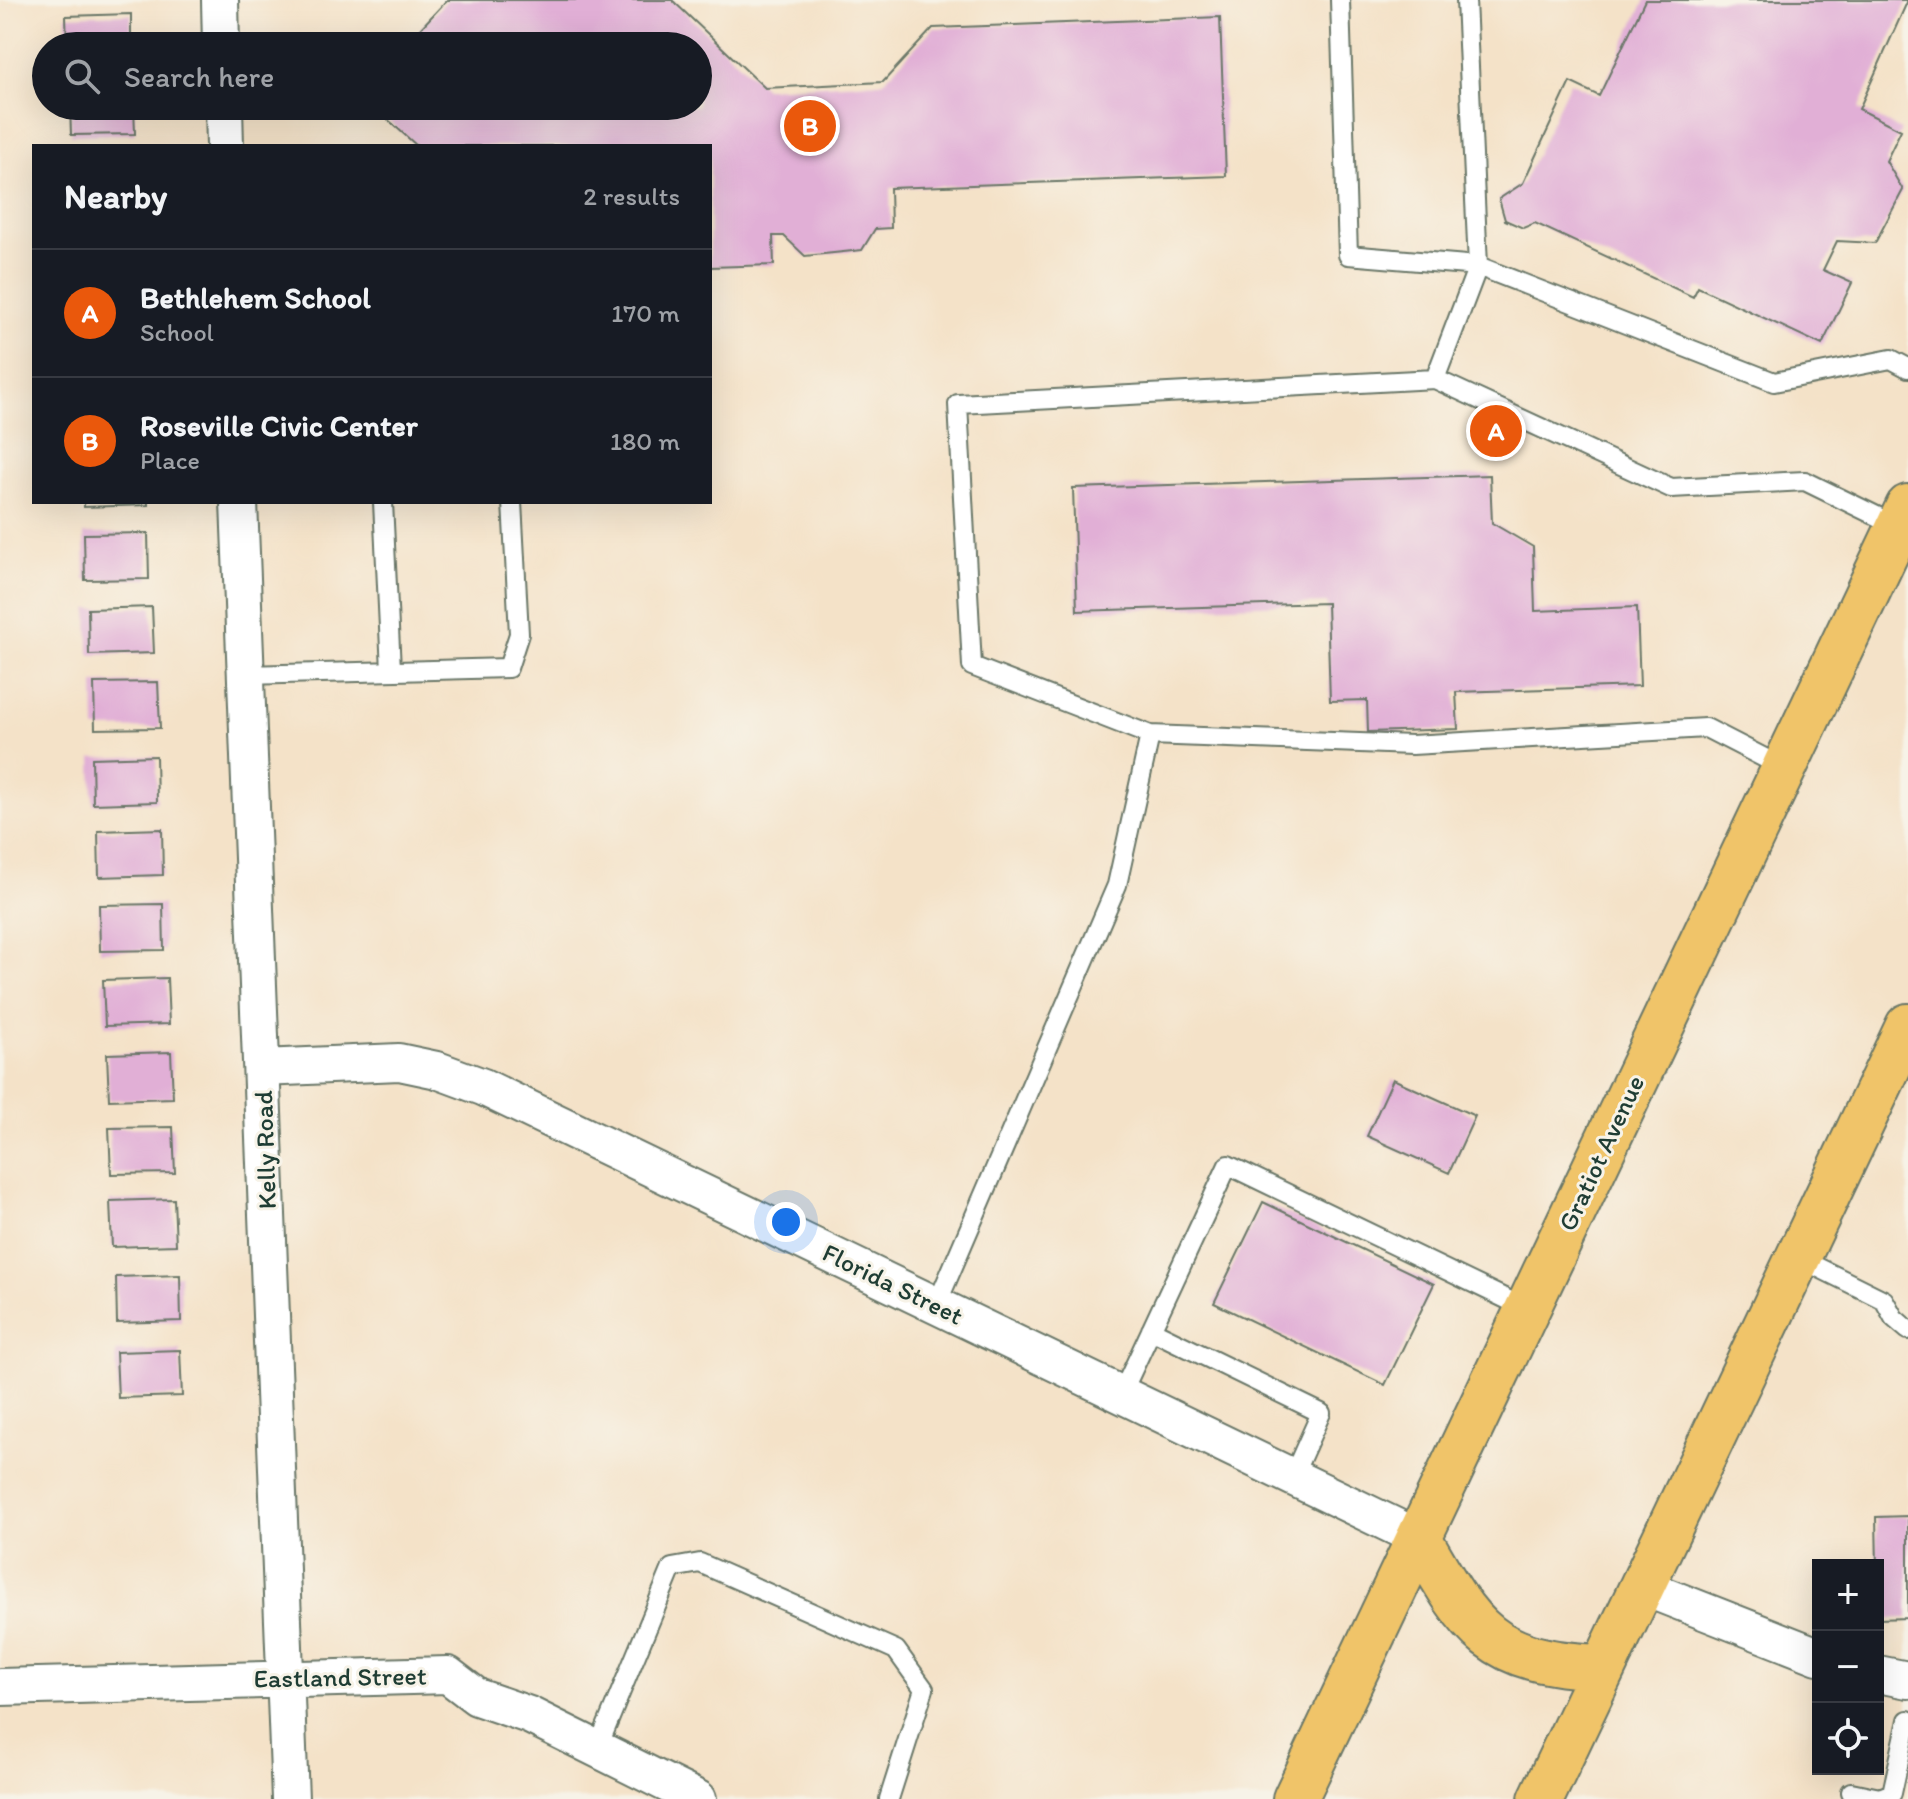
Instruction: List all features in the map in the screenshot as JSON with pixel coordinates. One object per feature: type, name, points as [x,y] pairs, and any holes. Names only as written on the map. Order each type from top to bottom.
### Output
[{"type":"main road","name":"Gratiot Avenue","points":[[1295,1799],[1903,517]]},
{"type":"main road","points":[[1541,1799],[1797,1257],[1897,1081],[1908,1026]]},
{"type":"main road","points":[[1419,1538],[1450,1592],[1474,1625],[1501,1648],[1531,1660],[1602,1667]]},
{"type":"street","points":[[220,0],[221,32]]},
{"type":"street","points":[[224,120],[225,144]]},
{"type":"street","name":"Kelly Road","points":[[239,504],[290,1799]]},
{"type":"street","name":"Florida Street","points":[[262,1068],[362,1061],[399,1062],[437,1070],[595,1139],[1419,1538]]},
{"type":"street","points":[[1640,1586],[1812,1654]]},
{"type":"street","name":"Eastland Street","points":[[0,1687],[448,1675],[477,1697],[529,1715],[698,1799]]},
{"type":"street","points":[[1884,1675],[1908,1680]]},
{"type":"lane","points":[[1340,0],[1348,255],[1478,266],[1774,382],[1891,359],[1908,368]]},
{"type":"lane","points":[[1435,379],[1478,266],[1466,0]]},
{"type":"lane","points":[[1784,768],[1706,728],[1412,745],[1150,735],[972,666],[958,404],[1435,379],[1671,488],[1805,481],[1903,517]]},
{"type":"lane","points":[[383,504],[391,670]]},
{"type":"lane","points":[[246,675],[508,668],[519,634],[512,504]]},
{"type":"lane","points":[[936,1306],[1117,885],[1150,735]]},
{"type":"lane","points":[[1121,1395],[1228,1165],[1527,1309]]},
{"type":"lane","points":[[1797,1257],[1884,1300],[1894,1318],[1908,1330]]},
{"type":"lane","points":[[1151,1330],[1321,1413],[1292,1478]]},
{"type":"lane","points":[[597,1749],[672,1568],[700,1563],[896,1650],[924,1689],[889,1799]]},
{"type":"lane","points":[[1851,1792],[1880,1798],[1892,1793],[1908,1720]]},
{"type":"building","points":[[447,0],[672,0],[706,32],[417,32]]},
{"type":"building","points":[[1645,0],[1908,0],[1859,109],[1901,130],[1886,161],[1903,190],[1875,243],[1837,241],[1823,270],[1852,283],[1822,345],[1698,287],[1693,297],[1535,223],[1523,228],[1505,220],[1499,199],[1523,183],[1570,82],[1599,96]]},
{"type":"building","points":[[131,14],[131,32],[67,32],[66,16]]},
{"type":"building","points":[[1220,17],[1226,176],[890,188],[891,228],[875,229],[862,250],[805,256],[784,236],[773,236],[774,265],[712,267],[712,144],[415,144],[388,120],[712,120],[712,38],[765,88],[883,82],[933,28]]},
{"type":"building","points":[[70,120],[134,120],[135,134],[71,135]]},
{"type":"building","points":[[1490,475],[1492,523],[1533,547],[1535,611],[1637,607],[1640,686],[1456,692],[1458,729],[1368,732],[1367,700],[1330,701],[1327,603],[1077,611],[1073,488]]},
{"type":"building","points":[[84,504],[148,504],[148,505],[84,507]]},
{"type":"building","points":[[148,533],[149,579],[85,580],[84,534]]},
{"type":"building","points":[[152,607],[154,653],[89,655],[88,609]]},
{"type":"building","points":[[158,682],[160,728],[95,729],[94,683]]},
{"type":"building","points":[[156,756],[157,802],[93,804],[92,758]]},
{"type":"building","points":[[162,829],[163,875],[99,877],[98,831]]},
{"type":"building","points":[[163,904],[164,950],[100,951],[99,905]]},
{"type":"building","points":[[167,978],[169,1024],[105,1026],[103,980]]},
{"type":"building","points":[[171,1052],[173,1098],[109,1100],[107,1054]]},
{"type":"building","points":[[1393,1079],[1475,1116],[1449,1173],[1367,1136]]},
{"type":"building","points":[[173,1127],[175,1173],[111,1174],[109,1128]]},
{"type":"building","points":[[174,1199],[176,1245],[112,1247],[110,1201]]},
{"type":"building","points":[[1263,1202],[1434,1284],[1385,1385],[1214,1303]]},
{"type":"building","points":[[180,1275],[181,1321],[117,1323],[116,1277]]},
{"type":"building","points":[[180,1350],[182,1396],[118,1398],[116,1352]]},
{"type":"building","points":[[1908,1516],[1908,1618],[1884,1619],[1884,1559],[1877,1559],[1876,1517]]},
{"type":"place","name":"Roseville Civic Center","points":[[810,126]]},
{"type":"place","name":"Bethlehem School","points":[[1496,431]]}]
